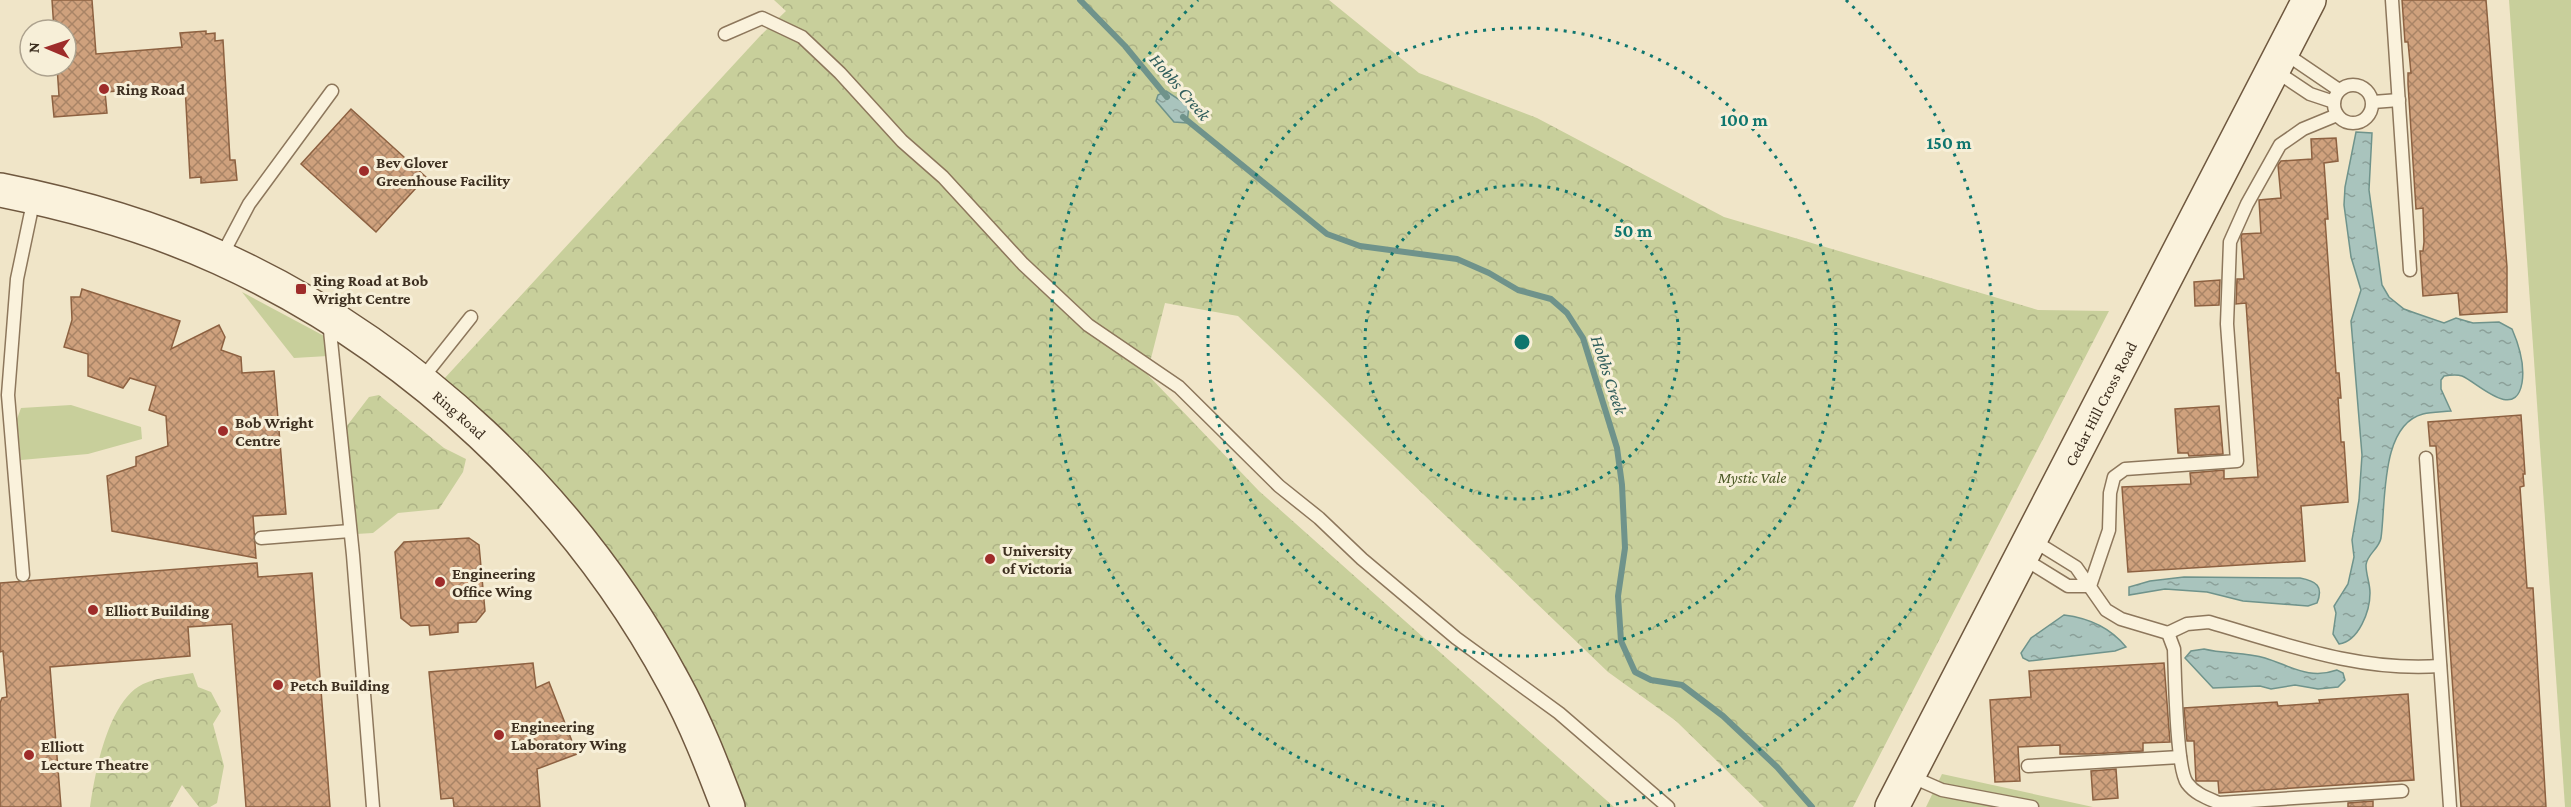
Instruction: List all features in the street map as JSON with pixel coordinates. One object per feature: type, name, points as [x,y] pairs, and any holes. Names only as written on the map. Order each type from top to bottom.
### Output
[{"type":"street","name":"Cedar Hill Cross Road","points":[[1892,807],[2308,0]]},
{"type":"street","name":"Ring Road","points":[[0,190],[120,220],[221,258],[328,316],[420,381],[520,471],[591,554],[636,620],[674,683],[711,760],[728,807]]},
{"type":"lane","points":[[2392,0],[2410,270]]},
{"type":"lane","points":[[725,34],[762,18],[802,37],[840,73],[902,141],[943,177],[1023,264],[1088,326],[1179,387],[1279,486],[1319,518],[1362,559],[1456,638],[1559,713],[1668,807]]},
{"type":"lane","points":[[2278,60],[2339,90]]},
{"type":"lane","points":[[2278,60],[2310,93],[2334,102]]},
{"type":"lane","points":[[2349,85],[2360,85],[2369,92],[2373,102],[2370,114],[2360,122],[2348,123],[2337,115],[2334,102],[2339,90],[2349,85]]},
{"type":"lane","points":[[221,258],[249,204],[332,91]]},
{"type":"lane","points":[[2373,102],[2399,100]]},
{"type":"lane","points":[[2090,586],[2109,530],[2110,493],[2114,477],[2125,469],[2237,461],[2227,324],[2230,242],[2247,204],[2280,145],[2303,129],[2337,115]]},
{"type":"lane","points":[[23,575],[8,395],[17,279],[34,197]]},
{"type":"lane","points":[[328,316],[350,531],[373,807]]},
{"type":"lane","points":[[420,381],[471,317]]},
{"type":"lane","points":[[2426,458],[2450,807]]},
{"type":"lane","points":[[261,538],[350,531]]},
{"type":"lane","points":[[2025,547],[2068,586],[2090,586]]},
{"type":"lane","points":[[2025,547],[2076,567],[2106,610],[2121,619],[2168,633],[2187,624],[2209,622],[2346,661],[2406,669],[2440,666]]},
{"type":"lane","points":[[2168,633],[2174,649],[2180,757],[2186,782],[2198,794],[2219,802],[2402,791]]},
{"type":"lane","points":[[2028,766],[2180,757]]},
{"type":"lane","points":[[1909,776],[1942,790],[2032,807]]},
{"type":"green space","name":"Mystic Vale","points":[[774,0],[1329,0],[1419,73],[1537,118],[1724,217],[2038,310],[2109,311],[1853,807],[1764,807],[1676,721],[1608,672],[1238,316],[1165,303],[1147,374],[1259,491],[1614,807],[740,807],[698,707],[443,380],[760,36],[786,11]]},
{"type":"green space","points":[[2509,0],[2571,0],[2571,807],[2565,807]]},
{"type":"green space","points":[[242,292],[326,337],[328,356],[294,358]]},
{"type":"green space","points":[[379,395],[444,448],[466,459],[463,472],[439,509],[398,513],[373,533],[356,534],[343,431],[369,397]]},
{"type":"green space","points":[[71,405],[141,427],[142,439],[88,454],[21,460],[17,419],[21,408]]},
{"type":"green space","points":[[193,673],[198,687],[211,692],[221,711],[213,724],[224,766],[217,803],[210,807],[199,807],[182,785],[170,807],[90,807],[95,775],[105,739],[121,705],[143,684],[161,678]]},
{"type":"green space","points":[[1942,774],[2093,807],[1926,807]]},
{"type":"water","points":[[1166,91],[1189,106],[1187,123],[1174,122],[1156,101],[1158,95]]},
{"type":"water","points":[[2356,132],[2372,133],[2369,190],[2382,285],[2389,297],[2404,309],[2444,323],[2456,318],[2473,323],[2499,322],[2512,329],[2521,355],[2523,376],[2518,394],[2512,399],[2504,400],[2462,376],[2444,376],[2441,380],[2441,389],[2451,411],[2423,414],[2409,421],[2399,433],[2388,467],[2381,538],[2366,565],[2370,593],[2368,608],[2358,631],[2346,642],[2339,644],[2333,634],[2336,613],[2334,606],[2348,584],[2354,557],[2352,540],[2359,500],[2362,455],[2351,321],[2361,290],[2351,257],[2344,205],[2345,187]]},
{"type":"water","points":[[2184,577],[2300,578],[2317,585],[2320,592],[2317,603],[2308,606],[2243,601],[2207,592],[2165,589],[2129,595],[2129,587],[2150,581]]},
{"type":"water","points":[[2064,615],[2082,618],[2106,629],[2126,647],[2115,651],[2029,661],[2023,658],[2021,653],[2031,638]]},
{"type":"water","points":[[2204,649],[2258,656],[2309,673],[2327,673],[2337,670],[2343,673],[2345,680],[2338,687],[2318,689],[2295,685],[2271,689],[2260,686],[2213,688],[2185,658],[2191,651]]},
{"type":"building","name":"Ring Road","points":[[52,0],[92,0],[96,54],[182,47],[180,33],[206,31],[206,34],[215,33],[215,41],[223,40],[230,160],[235,160],[237,180],[201,183],[201,177],[190,178],[185,86],[105,92],[107,113],[54,117],[52,96],[59,96],[58,78],[78,78],[78,18],[53,18]]},
{"type":"building","points":[[2402,0],[2486,0],[2507,267],[2507,312],[2460,315],[2458,293],[2423,296],[2420,251],[2423,251],[2424,242],[2423,208],[2416,209],[2408,84],[2408,73],[2411,73],[2408,42],[2405,42]]},
{"type":"building","name":"Bev Glover Greenhouse Facility","points":[[351,109],[426,177],[376,232],[301,164]]},
{"type":"building","points":[[2336,138],[2338,161],[2324,163],[2328,219],[2325,219],[2336,373],[2339,373],[2341,398],[2338,398],[2341,442],[2344,442],[2348,502],[2301,506],[2305,561],[2128,572],[2122,487],[2191,484],[2190,473],[2224,470],[2224,479],[2258,477],[2246,303],[2236,304],[2237,279],[2244,279],[2241,237],[2242,234],[2261,233],[2259,200],[2281,198],[2278,165],[2281,161],[2312,159],[2311,139]]},
{"type":"building","points":[[2220,280],[2219,305],[2195,306],[2194,282]]},
{"type":"building","name":"Bob Wright Centre","points":[[82,289],[180,321],[171,349],[219,325],[225,337],[221,350],[241,357],[242,373],[274,371],[286,514],[253,516],[256,558],[112,531],[107,476],[136,466],[136,457],[168,446],[166,416],[149,410],[156,386],[130,378],[123,388],[88,376],[88,354],[64,347],[72,320],[71,297],[80,297]]},
{"type":"building","points":[[2219,406],[2223,454],[2189,456],[2188,453],[2178,453],[2175,409]]},
{"type":"building","points":[[2521,415],[2525,474],[2523,474],[2524,486],[2520,487],[2527,588],[2533,588],[2546,807],[2461,807],[2436,446],[2430,446],[2428,422]]},
{"type":"building","name":"Engineering Office Wing","points":[[469,538],[479,545],[485,611],[476,622],[458,623],[458,632],[430,635],[429,625],[411,626],[401,618],[395,552],[404,542]]},
{"type":"building","points":[[257,563],[258,577],[312,573],[330,807],[246,807],[232,624],[188,627],[190,656],[50,667],[61,807],[0,807],[0,703],[2,698],[7,697],[3,651],[0,652],[0,583]]},
{"type":"building","name":"Engineering Laboratory Wing","points":[[533,663],[536,688],[549,682],[577,754],[537,769],[540,807],[454,807],[453,798],[441,799],[429,672]]},
{"type":"building","points":[[2164,663],[2170,742],[2143,743],[2143,751],[2090,754],[2060,754],[2060,745],[2018,747],[2020,781],[1995,782],[1990,700],[2031,697],[2029,671]]},
{"type":"building","points":[[2408,694],[2414,780],[2219,793],[2218,781],[2196,781],[2194,741],[2187,741],[2184,708],[2277,702],[2278,706],[2320,703],[2319,700]]},
{"type":"building","points":[[2116,769],[2118,798],[2093,800],[2091,771]]},
{"type":"building","points":[[2373,801],[2373,807],[2348,807],[2348,803]]},
{"type":"waterway","name":"Hobbs Creek","points":[[1080,0],[1125,46],[1167,97]]},
{"type":"waterway","name":"Hobbs Creek","points":[[1183,117],[1327,234],[1360,246],[1457,259],[1489,273],[1518,290],[1551,299],[1567,313],[1583,338],[1617,448],[1622,485],[1625,548],[1618,596],[1621,641],[1635,672],[1651,680],[1682,685],[1723,716],[1777,767],[1812,807]]},
{"type":"place","name":"Ring Road","points":[[104,89]]},
{"type":"place","name":"Bev Glover Greenhouse Facility","points":[[364,171]]},
{"type":"place","name":"Ring Road at Bob Wright Centre","points":[[301,289]]},
{"type":"place","name":"Bob Wright Centre","points":[[223,431]]},
{"type":"place","name":"University of Victoria","points":[[990,559]]},
{"type":"place","name":"Engineering Office Wing","points":[[440,582]]},
{"type":"place","name":"Elliott Building","points":[[93,610]]},
{"type":"place","name":"Petch Building","points":[[278,685]]},
{"type":"place","name":"Engineering Laboratory Wing","points":[[499,735]]},
{"type":"place","name":"Elliott Lecture Theatre","points":[[29,755]]}]
